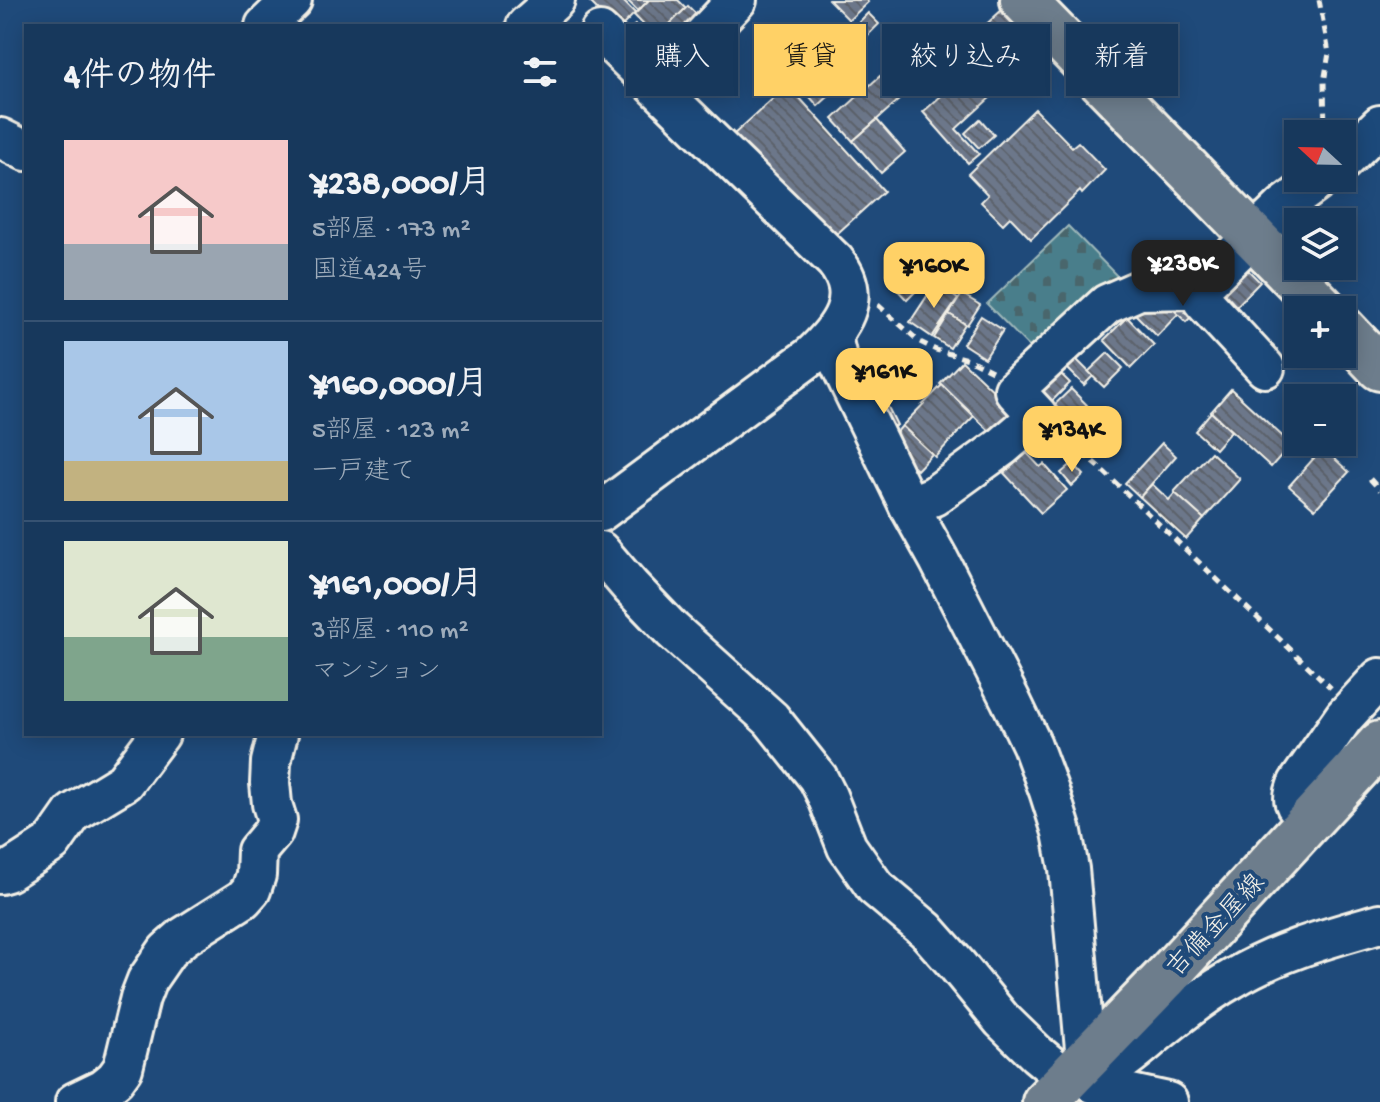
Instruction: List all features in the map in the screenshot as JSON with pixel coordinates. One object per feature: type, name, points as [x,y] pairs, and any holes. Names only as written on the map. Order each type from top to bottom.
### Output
[{"type":"main road","points":[[1023,0],[1311,296]]},
{"type":"main road","points":[[1356,343],[1380,368]]},
{"type":"main road","name":"吉備金屋線","points":[[1072,1078],[1380,744]]},
{"type":"street","points":[[267,24],[292,0]]},
{"type":"street","points":[[528,24],[555,0]]},
{"type":"street","points":[[568,0],[592,24]]},
{"type":"street","points":[[714,24],[737,0]]},
{"type":"street","points":[[602,34],[626,57]]},
{"type":"street","points":[[666,96],[845,272],[849,289],[833,341],[837,358],[1032,745],[1062,832],[1069,869],[1072,1078]]},
{"type":"street","points":[[1356,148],[1380,125]]},
{"type":"street","points":[[909,506],[934,496],[1003,446],[1026,403],[1107,304],[1135,290],[1199,289],[1283,207],[1303,192]]},
{"type":"street","points":[[1199,289],[1203,301],[1265,368]]},
{"type":"street","points":[[602,511],[811,356],[835,332]]},
{"type":"street","points":[[602,553],[672,630],[771,719],[818,778],[847,847],[875,887],[926,930],[1002,1020],[1072,1078],[1168,1102]]},
{"type":"street","points":[[1309,820],[1295,804],[1293,794],[1306,770],[1352,708],[1380,678]]},
{"type":"street","points":[[0,874],[52,843],[73,813],[124,782],[158,736]]},
{"type":"street","points":[[75,1102],[104,1088],[123,1068],[140,998],[147,980],[167,951],[183,937],[243,899],[251,890],[256,875],[257,851],[273,832],[277,820],[270,783],[278,736]]},
{"type":"street","points":[[1072,1078],[1105,1072],[1198,1001],[1264,961],[1301,945],[1380,923]]},
{"type":"path","points":[[1319,0],[1329,53],[1324,82],[1325,120]]},
{"type":"path","points":[[849,289],[874,302],[920,342],[991,370],[1098,466],[1352,708]]},
{"type":"path","points":[[1370,479],[1380,490]]},
{"type":"green space","points":[[1068,226],[1120,279],[1040,358],[987,304]]},
{"type":"building","points":[[588,0],[622,0],[635,13],[618,30]]},
{"type":"building","points":[[627,0],[649,0],[638,11]]},
{"type":"building","points":[[649,0],[678,0],[686,8],[670,24],[643,24],[634,15]]},
{"type":"building","points":[[829,0],[866,0],[868,2],[849,20]]},
{"type":"building","points":[[688,6],[700,18],[694,24],[670,24]]},
{"type":"building","points":[[1003,9],[1016,24],[986,24]]},
{"type":"building","points":[[868,13],[879,24],[866,37],[866,24],[857,24]]},
{"type":"building","points":[[880,76],[882,96],[897,96],[900,99],[853,141],[833,119],[858,96],[866,96],[866,89]]},
{"type":"building","points":[[776,96],[798,96],[884,191],[828,242],[733,135]]},
{"type":"building","points":[[809,96],[829,96],[818,106]]},
{"type":"building","points":[[941,96],[992,96],[956,129],[979,154],[968,163],[923,112]]},
{"type":"building","points":[[1035,109],[1072,147],[1078,142],[1105,170],[1031,239],[1010,217],[1003,224],[981,202],[988,195],[968,174]]},
{"type":"building","points":[[980,119],[994,135],[979,148],[965,133]]},
{"type":"building","points":[[877,120],[905,152],[881,173],[853,141]]},
{"type":"building","points":[[1234,256],[1260,282],[1228,315],[1202,289]]},
{"type":"building","points":[[907,263],[925,282],[907,300],[889,281]]},
{"type":"building","points":[[935,284],[958,299],[932,337],[910,322]]},
{"type":"building","points":[[962,294],[980,305],[967,325],[949,314]]},
{"type":"building","points":[[1179,294],[1197,311],[1186,322],[1169,305]]},
{"type":"building","points":[[1164,300],[1178,314],[1157,336],[1124,303]]},
{"type":"building","points":[[949,314],[965,324],[950,348],[934,338]]},
{"type":"building","points":[[981,316],[1003,330],[985,358],[963,344]]},
{"type":"building","points":[[1127,317],[1154,345],[1131,368],[1104,340]]},
{"type":"building","points":[[1108,353],[1123,368],[1104,387],[1088,372]]},
{"type":"building","points":[[1074,357],[1093,376],[1084,385],[1065,366]]},
{"type":"building","points":[[887,359],[901,384],[871,401],[857,375]]},
{"type":"building","points":[[962,361],[1018,414],[996,437],[940,384]]},
{"type":"building","points":[[1052,365],[1070,383],[1047,406],[1029,387]]},
{"type":"building","points":[[942,385],[974,416],[935,457],[902,426]]},
{"type":"building","points":[[1071,389],[1087,405],[1064,427],[1048,411]]},
{"type":"building","points":[[1231,389],[1284,438],[1284,452],[1271,467],[1211,412]]},
{"type":"building","points":[[884,399],[897,425],[883,432],[870,406]]},
{"type":"building","points":[[1211,412],[1231,431],[1215,449],[1195,431]]},
{"type":"building","points":[[902,426],[932,454],[917,470],[888,442]]},
{"type":"building","points":[[1162,443],[1176,456],[1140,497],[1125,483]]},
{"type":"building","points":[[1211,452],[1240,479],[1204,519],[1174,492]]},
{"type":"building","points":[[1027,453],[1040,467],[1044,464],[1067,490],[1041,513],[1004,473]]},
{"type":"building","points":[[1316,456],[1332,456],[1349,472],[1315,509],[1289,486]]},
{"type":"building","points":[[1073,463],[1084,475],[1072,486],[1061,473]]},
{"type":"building","points":[[1152,484],[1169,500],[1175,493],[1204,519],[1186,539],[1140,497]]}]
